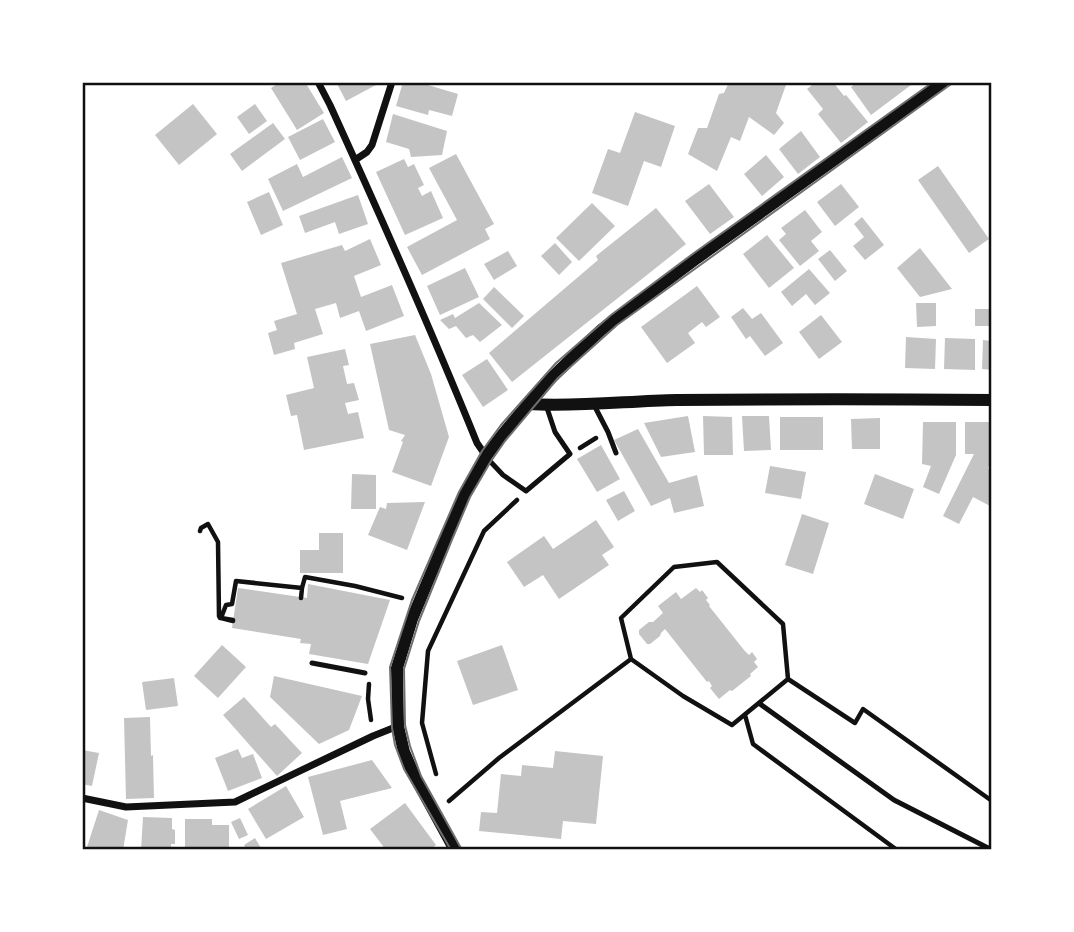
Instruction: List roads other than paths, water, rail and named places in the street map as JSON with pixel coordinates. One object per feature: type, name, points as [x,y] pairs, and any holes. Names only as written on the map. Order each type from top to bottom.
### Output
[{"type":"street","points":[[318,82],[424,316],[477,443],[486,456]]},
{"type":"street","points":[[355,160],[372,145],[392,82]]},
{"type":"street","points":[[455,850],[404,752],[398,726],[397,668],[419,602],[457,514],[486,456],[558,370],[601,330],[696,258],[943,82]]},
{"type":"street","points":[[528,404],[594,405],[644,401],[835,398],[992,400]]},
{"type":"street","points":[[82,798],[126,807],[235,802],[398,726]]},
{"type":"lane","points":[[486,456],[503,475],[526,491],[570,454],[555,432],[546,405]]},
{"type":"lane","points":[[594,405],[616,453]]},
{"type":"lane","points":[[312,663],[365,673]]},
{"type":"lane","points":[[760,704],[894,800],[992,850]]},
{"type":"tram line","points":[[451,850],[404,769],[395,745],[390,667],[412,600],[459,492],[482,451],[501,425],[556,363],[611,315],[933,82]]},
{"type":"tram line","points":[[462,850],[421,776],[410,746],[405,725],[404,669],[419,621],[451,542],[470,497],[491,461],[558,378],[617,325],[954,82]]}]
